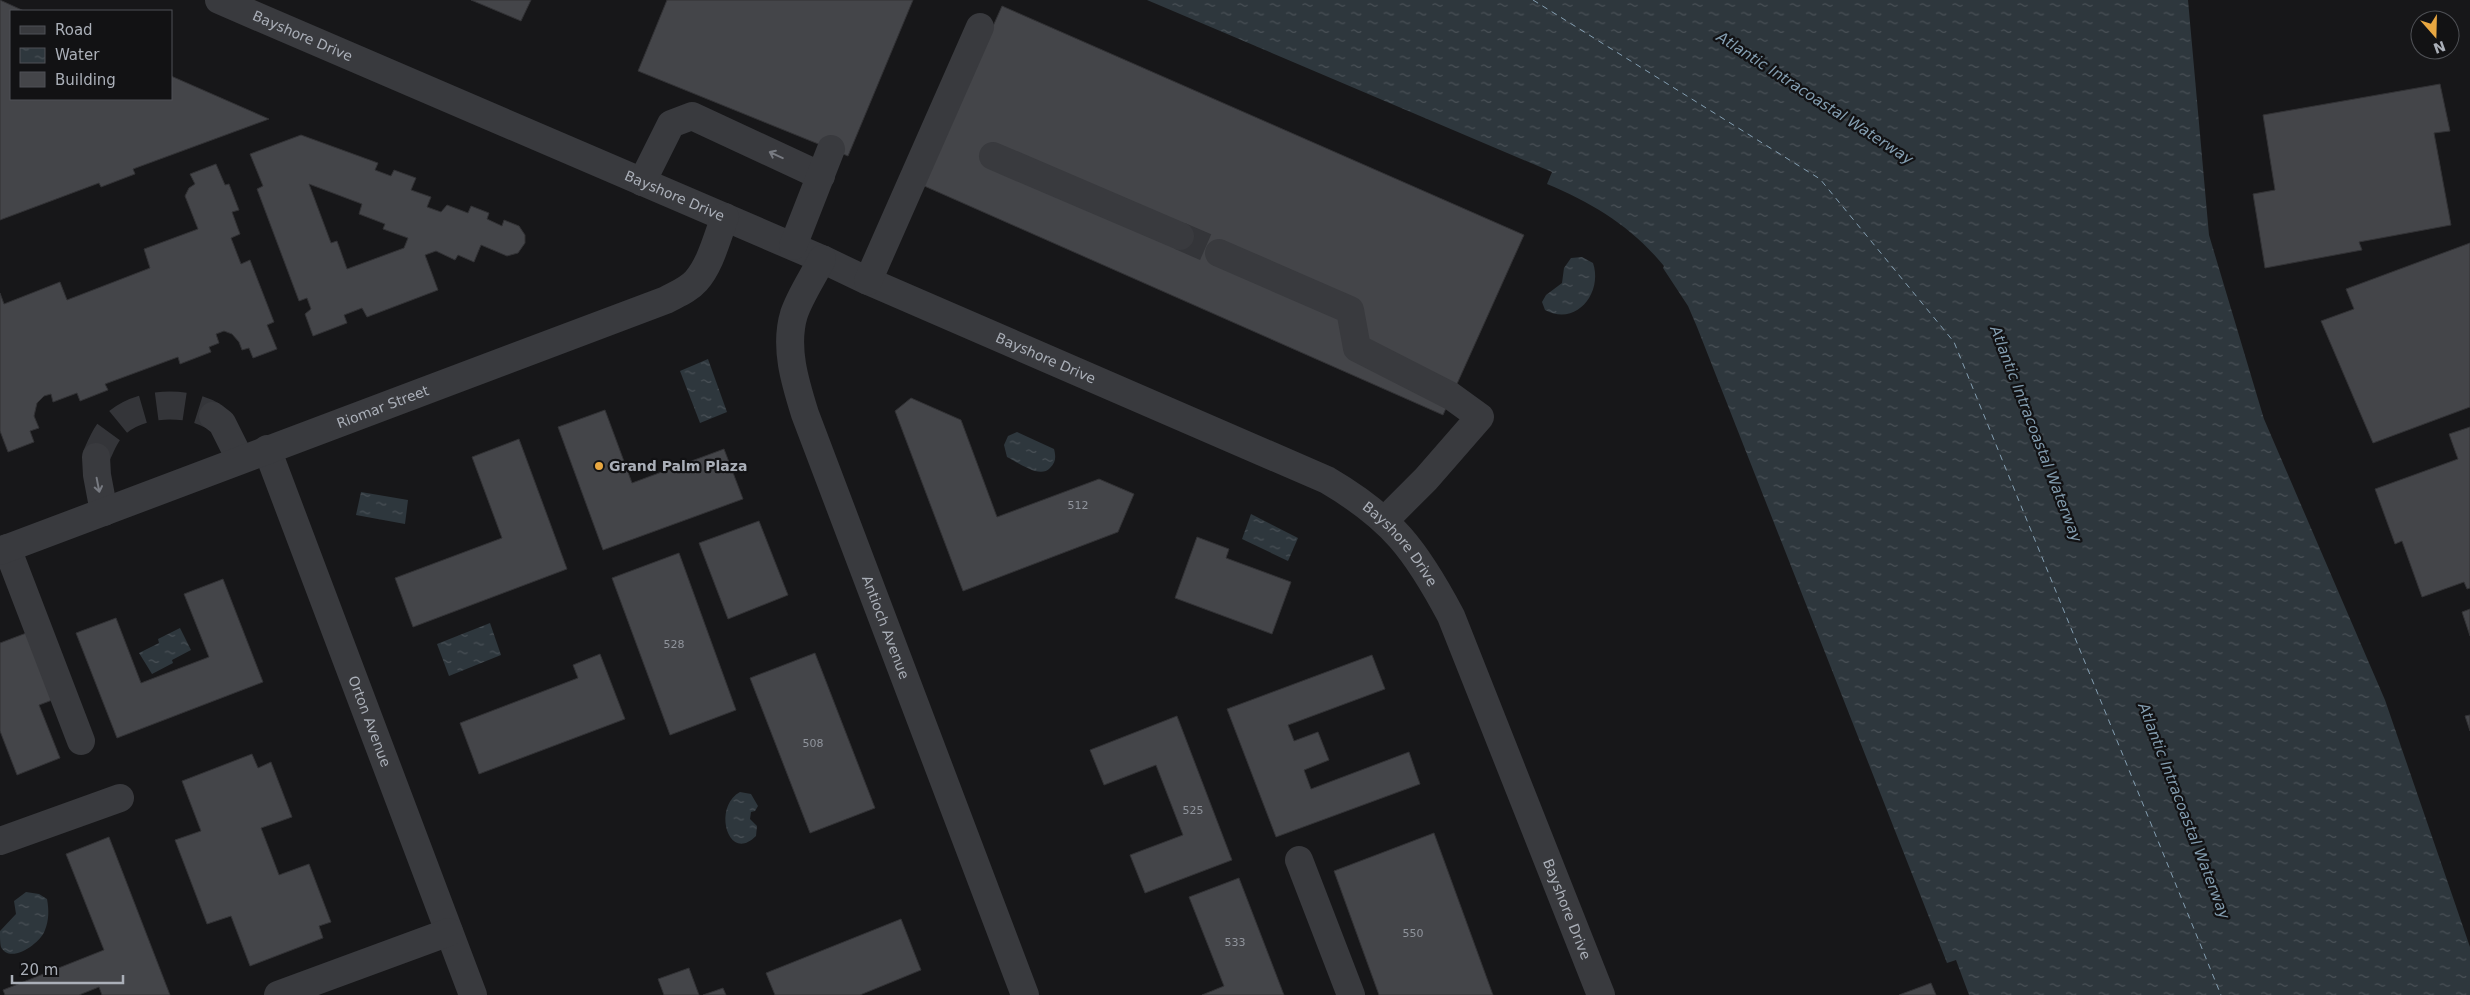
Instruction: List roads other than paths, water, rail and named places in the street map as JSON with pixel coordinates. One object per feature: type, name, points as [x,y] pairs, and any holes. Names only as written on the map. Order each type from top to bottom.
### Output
[{"type":"street","name":"Bayshore Drive","points":[[219,0],[793,246],[868,281],[1327,480],[1356,496],[1385,520],[1410,547],[1431,578],[1451,616],[1601,995]]},
{"type":"street","points":[[868,281],[980,27]]},
{"type":"street","points":[[642,182],[671,124],[692,116],[821,176]]},
{"type":"street","points":[[793,246],[831,149]]},
{"type":"street","points":[[993,156],[1180,236]]},
{"type":"street","name":"Riomar Street","points":[[4,550],[267,449],[666,300],[684,291],[696,280],[707,263],[725,217]]},
{"type":"street","points":[[1220,253],[1350,310],[1357,348],[1452,396],[1480,417],[1426,479],[1385,520]]},
{"type":"street","name":"Antioch Avenue","points":[[822,259],[794,314],[791,336],[792,362],[797,388],[805,414],[1025,995]]},
{"type":"street","points":[[213,416],[222,424],[240,460]]},
{"type":"street","name":"Orton Avenue","points":[[267,449],[473,995]]},
{"type":"street","points":[[96,457],[97,475],[104,512]]},
{"type":"street","points":[[4,550],[82,741]]},
{"type":"street","points":[[0,841],[120,798]]},
{"type":"street","points":[[1299,860],[1351,995]]},
{"type":"street","points":[[278,995],[449,932]]},
{"type":"water","name":"Atlantic Intracoastal Waterway","points":[[1147,0],[2188,0],[2209,235],[2264,419],[2385,700],[2470,947],[2470,995],[1969,995],[1956,960],[1947,963],[1697,327],[1688,306],[1663,268],[1664,266],[1639,239],[1611,218],[1580,199],[1547,184],[1552,172]]},
{"type":"water","points":[[1582,257],[1593,263],[1595,274],[1591,295],[1585,304],[1567,314],[1557,314],[1545,310],[1542,302],[1546,295],[1562,283],[1564,268],[1571,258]]},
{"type":"water","points":[[708,359],[727,412],[700,423],[680,371]]},
{"type":"water","points":[[1017,432],[1054,449],[1055,459],[1050,468],[1041,472],[1035,471],[1007,457],[1004,445],[1008,436]]},
{"type":"water","points":[[361,492],[408,500],[405,524],[356,515]]},
{"type":"water","points":[[1251,514],[1298,538],[1288,561],[1242,539]]},
{"type":"water","points":[[490,623],[501,655],[449,676],[437,644]]},
{"type":"water","points":[[180,628],[191,650],[172,660],[173,663],[152,674],[139,653],[159,643],[158,639]]},
{"type":"water","points":[[740,792],[751,794],[758,806],[755,811],[751,812],[750,819],[757,826],[756,836],[746,843],[738,843],[731,838],[725,820],[727,809],[732,799]]},
{"type":"water","points":[[26,892],[39,894],[47,899],[47,922],[45,930],[38,941],[25,950],[11,954],[5,952],[1,947],[0,931],[16,914],[14,901]]},
{"type":"tunnel","points":[[1180,236],[1219,253]]},
{"type":"tunnel","points":[[96,457],[111,429],[132,413],[159,406],[174,406],[188,407],[213,416]]},
{"type":"place","name":"Grand Palm Plaza","points":[[599,466]]}]
